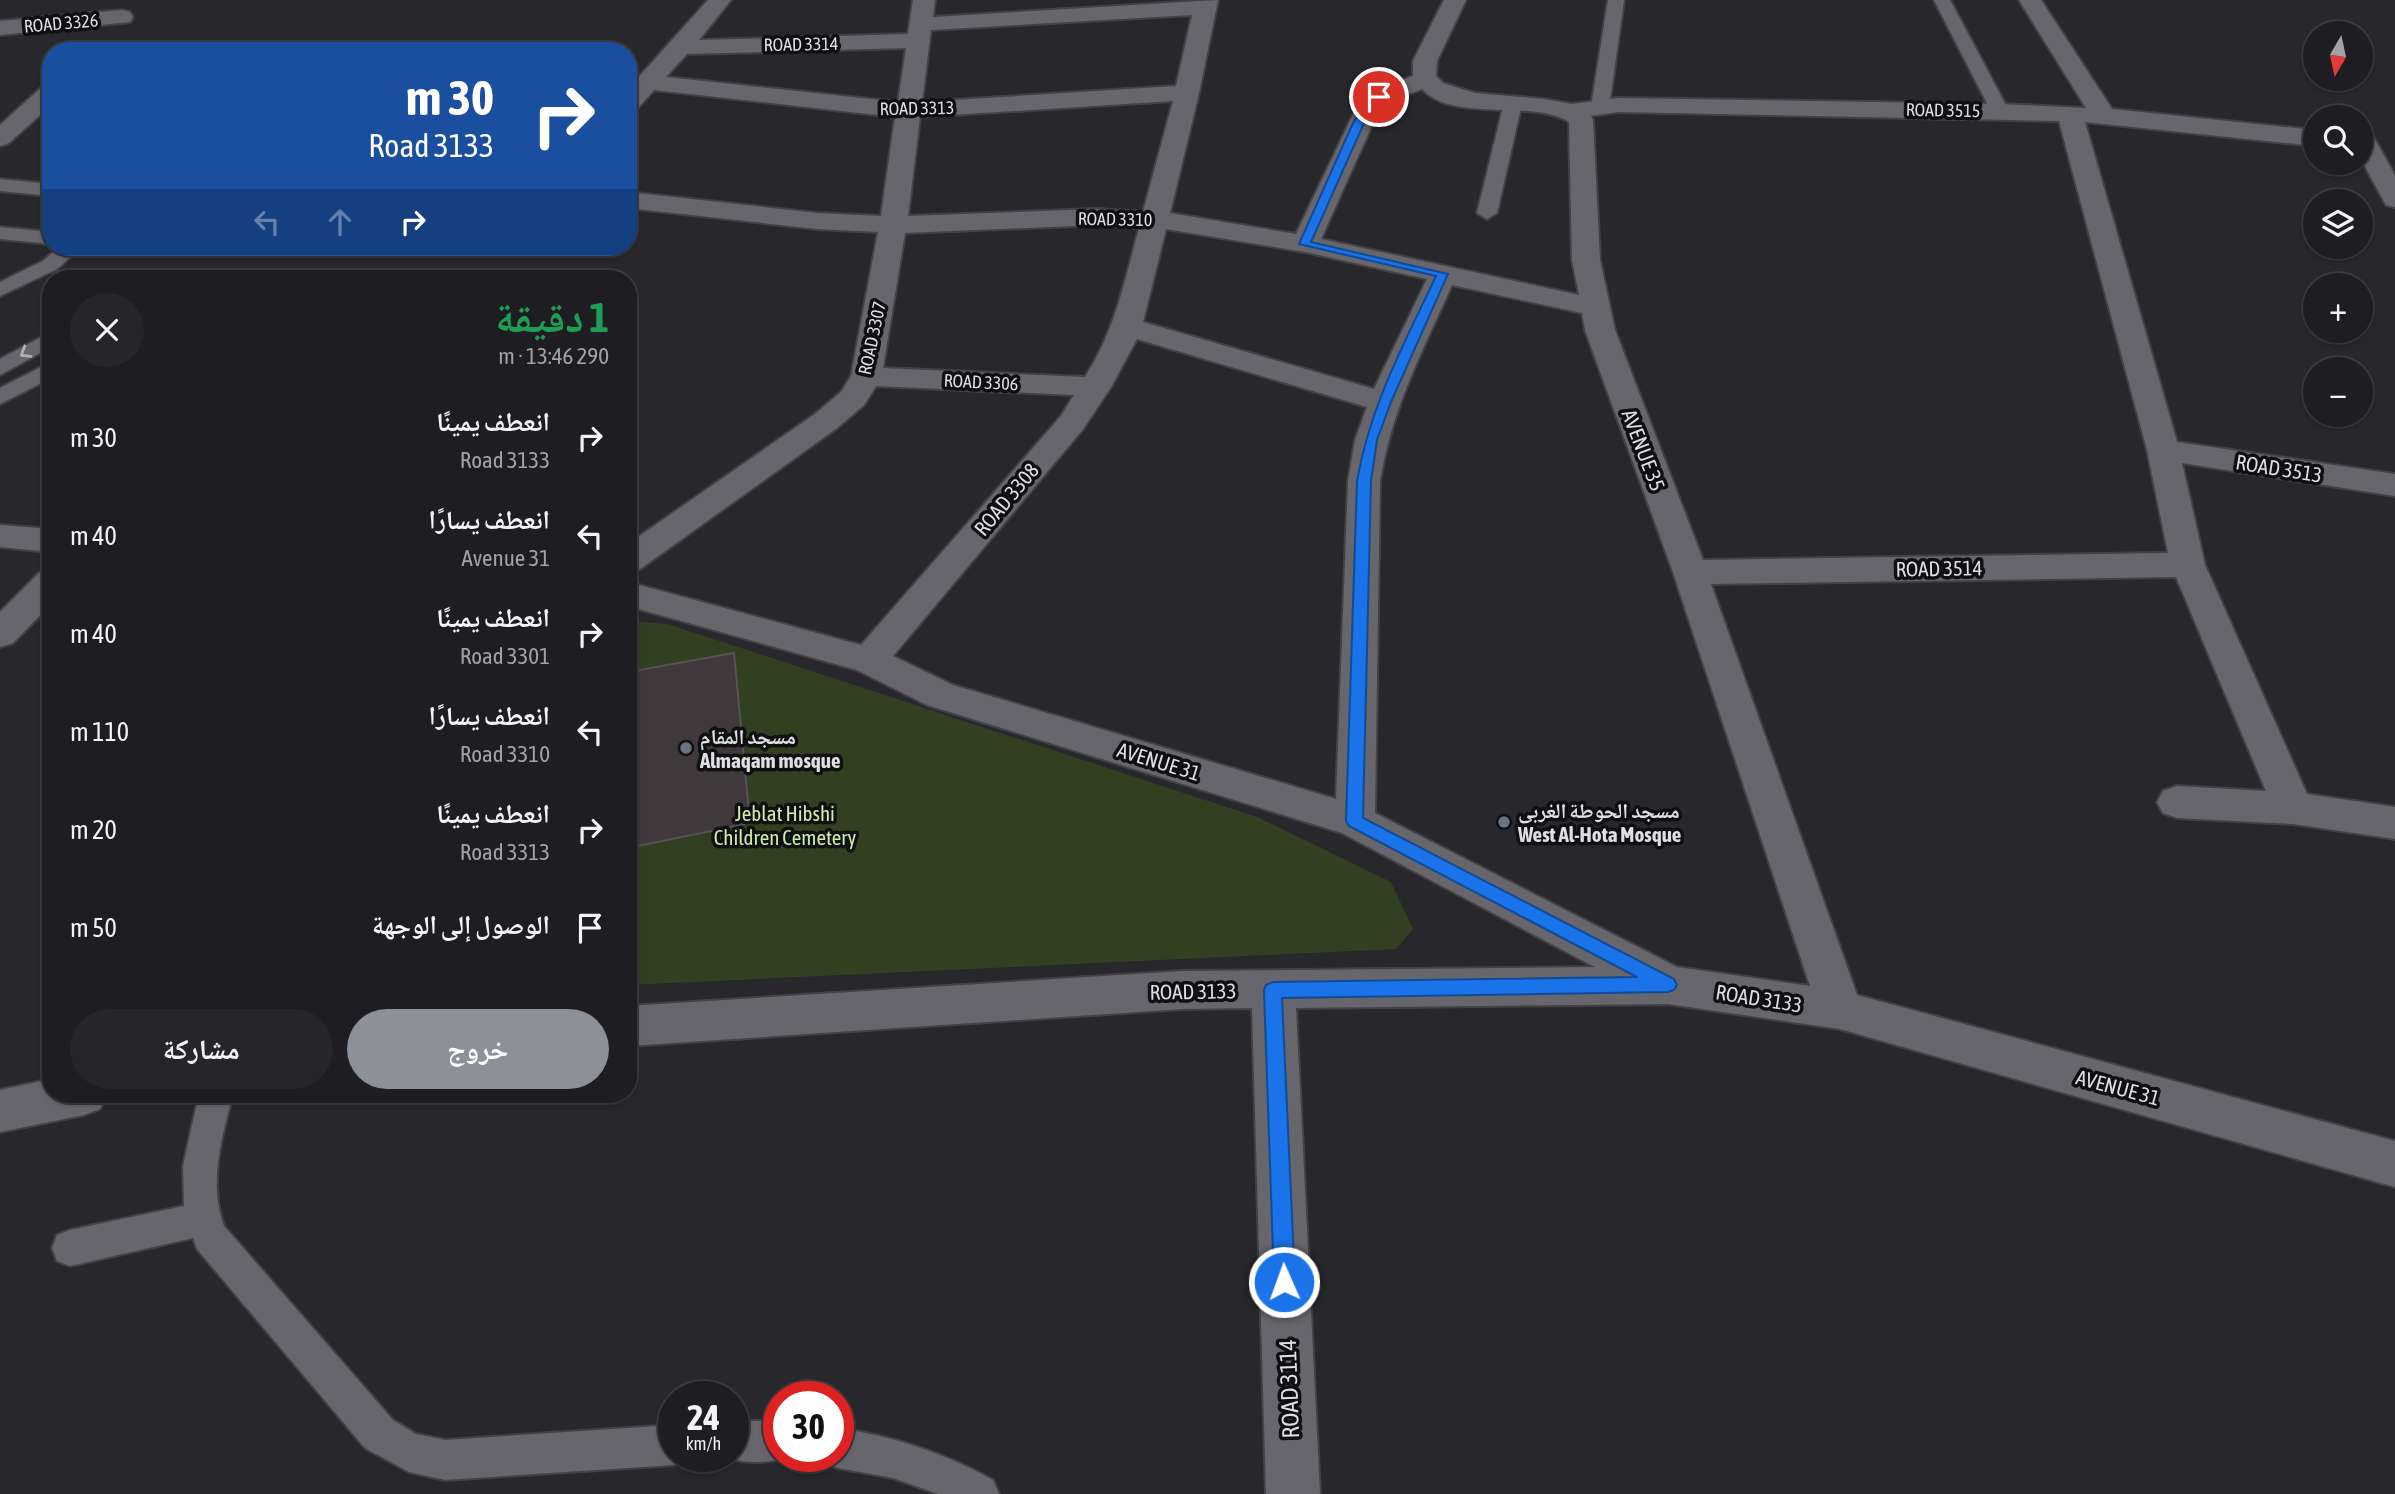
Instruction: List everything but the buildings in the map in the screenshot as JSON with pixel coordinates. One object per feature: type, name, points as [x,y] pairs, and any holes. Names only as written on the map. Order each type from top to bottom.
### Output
[{"type":"street","points":[[83,0],[84,4],[100,13],[122,18]]},
{"type":"street","points":[[99,42],[138,0]]},
{"type":"street","points":[[637,94],[720,0]]},
{"type":"street","points":[[1455,0],[1425,61],[1422,70],[1425,80],[1437,90],[1454,97],[1585,109]]},
{"type":"street","points":[[2030,0],[2104,116]]},
{"type":"street","points":[[922,22],[1206,4]]},
{"type":"street","name":"ROAD 3308","points":[[869,660],[1057,439],[1096,387],[1116,353],[1127,327],[1155,219],[1206,4]]},
{"type":"street","name":"ROAD 3326","points":[[0,28],[122,18]]},
{"type":"street","name":"ROAD 3314","points":[[681,47],[922,22]]},
{"type":"street","name":"ROAD 3307","points":[[637,556],[826,421],[853,398],[866,376],[893,225],[922,22]]},
{"type":"street","points":[[1305,244],[1367,109],[1379,97],[1425,80]]},
{"type":"street","name":"ROAD 3313","points":[[648,82],[856,108],[909,110],[1187,93]]},
{"type":"street","points":[[0,138],[42,100]]},
{"type":"street","name":"ROAD 3515","points":[[1585,109],[2000,111],[2104,116],[2303,137]]},
{"type":"street","name":"AVENUE 35","points":[[1585,109],[1583,125],[1586,260],[1593,307],[1690,572],[1840,1010]]},
{"type":"street","points":[[2070,115],[2164,450],[2188,565],[2293,808]]},
{"type":"street","points":[[2373,144],[2395,146]]},
{"type":"street","points":[[2373,160],[2395,199]]},
{"type":"street","name":"ROAD 3310","points":[[637,201],[817,221],[893,225],[1097,217],[1155,219],[1212,226],[1305,244],[1593,307]]},
{"type":"street","points":[[1354,821],[1364,481],[1371,440],[1384,402],[1443,274]]},
{"type":"street","points":[[1127,327],[1384,402]]},
{"type":"street","name":"ROAD 3306","points":[[866,376],[1096,387]]},
{"type":"street","name":"ROAD 3513","points":[[2164,450],[2395,485]]},
{"type":"street","points":[[0,536],[42,540]]},
{"type":"street","name":"ROAD 3514","points":[[1690,572],[2188,565]]},
{"type":"street","points":[[0,634],[42,591]]},
{"type":"street","name":"AVENUE 31","points":[[637,596],[869,660],[940,695],[1354,821],[1668,985]]},
{"type":"street","points":[[2177,802],[2293,808],[2395,823]]},
{"type":"street","name":"ROAD 3133","points":[[637,1025],[1183,990],[1668,985],[1840,1010]]},
{"type":"street","name":"ROAD 3114","points":[[1273,990],[1293,1494]]},
{"type":"street","name":"AVENUE 31","points":[[1840,1010],[2395,1164]]},
{"type":"street","points":[[0,1111],[42,1102]]},
{"type":"lane","points":[[1585,109],[1616,0]]},
{"type":"lane","points":[[1942,0],[2000,111]]},
{"type":"lane","points":[[1487,213],[1513,103]]},
{"type":"lane","points":[[0,185],[42,189]]},
{"type":"lane","points":[[0,233],[42,237]]},
{"type":"lane","points":[[0,290],[50,265],[60,256]]},
{"type":"lane","points":[[0,368],[42,343]]},
{"type":"lane","points":[[0,397],[42,374]]},
{"type":"lane","points":[[214,1103],[202,1146],[199,1198],[202,1219],[210,1237],[379,1434],[410,1452],[445,1460],[658,1447]]},
{"type":"lane","points":[[70,1248],[202,1219]]},
{"type":"lane","points":[[854,1450],[869,1451],[953,1479],[979,1494]]},
{"type":"green space","name":"Jeblat Hibshi Children Cemetery","points":[[637,622],[668,624],[1257,817],[1391,882],[1413,929],[1396,949],[637,985]]},
{"type":"place","name":"مسجد المقام Almaqam mosque","points":[[686,748]]},
{"type":"place","name":"مسجد الحوطة الغربي West Al-Hota Mosque","points":[[1504,822]]},
{"type":"route","points":[[1284,1282],[1273,990],[1668,985],[1354,821],[1364,481],[1371,440],[1384,402],[1443,274],[1305,244],[1359,123],[1367,109],[1379,97]]}]
